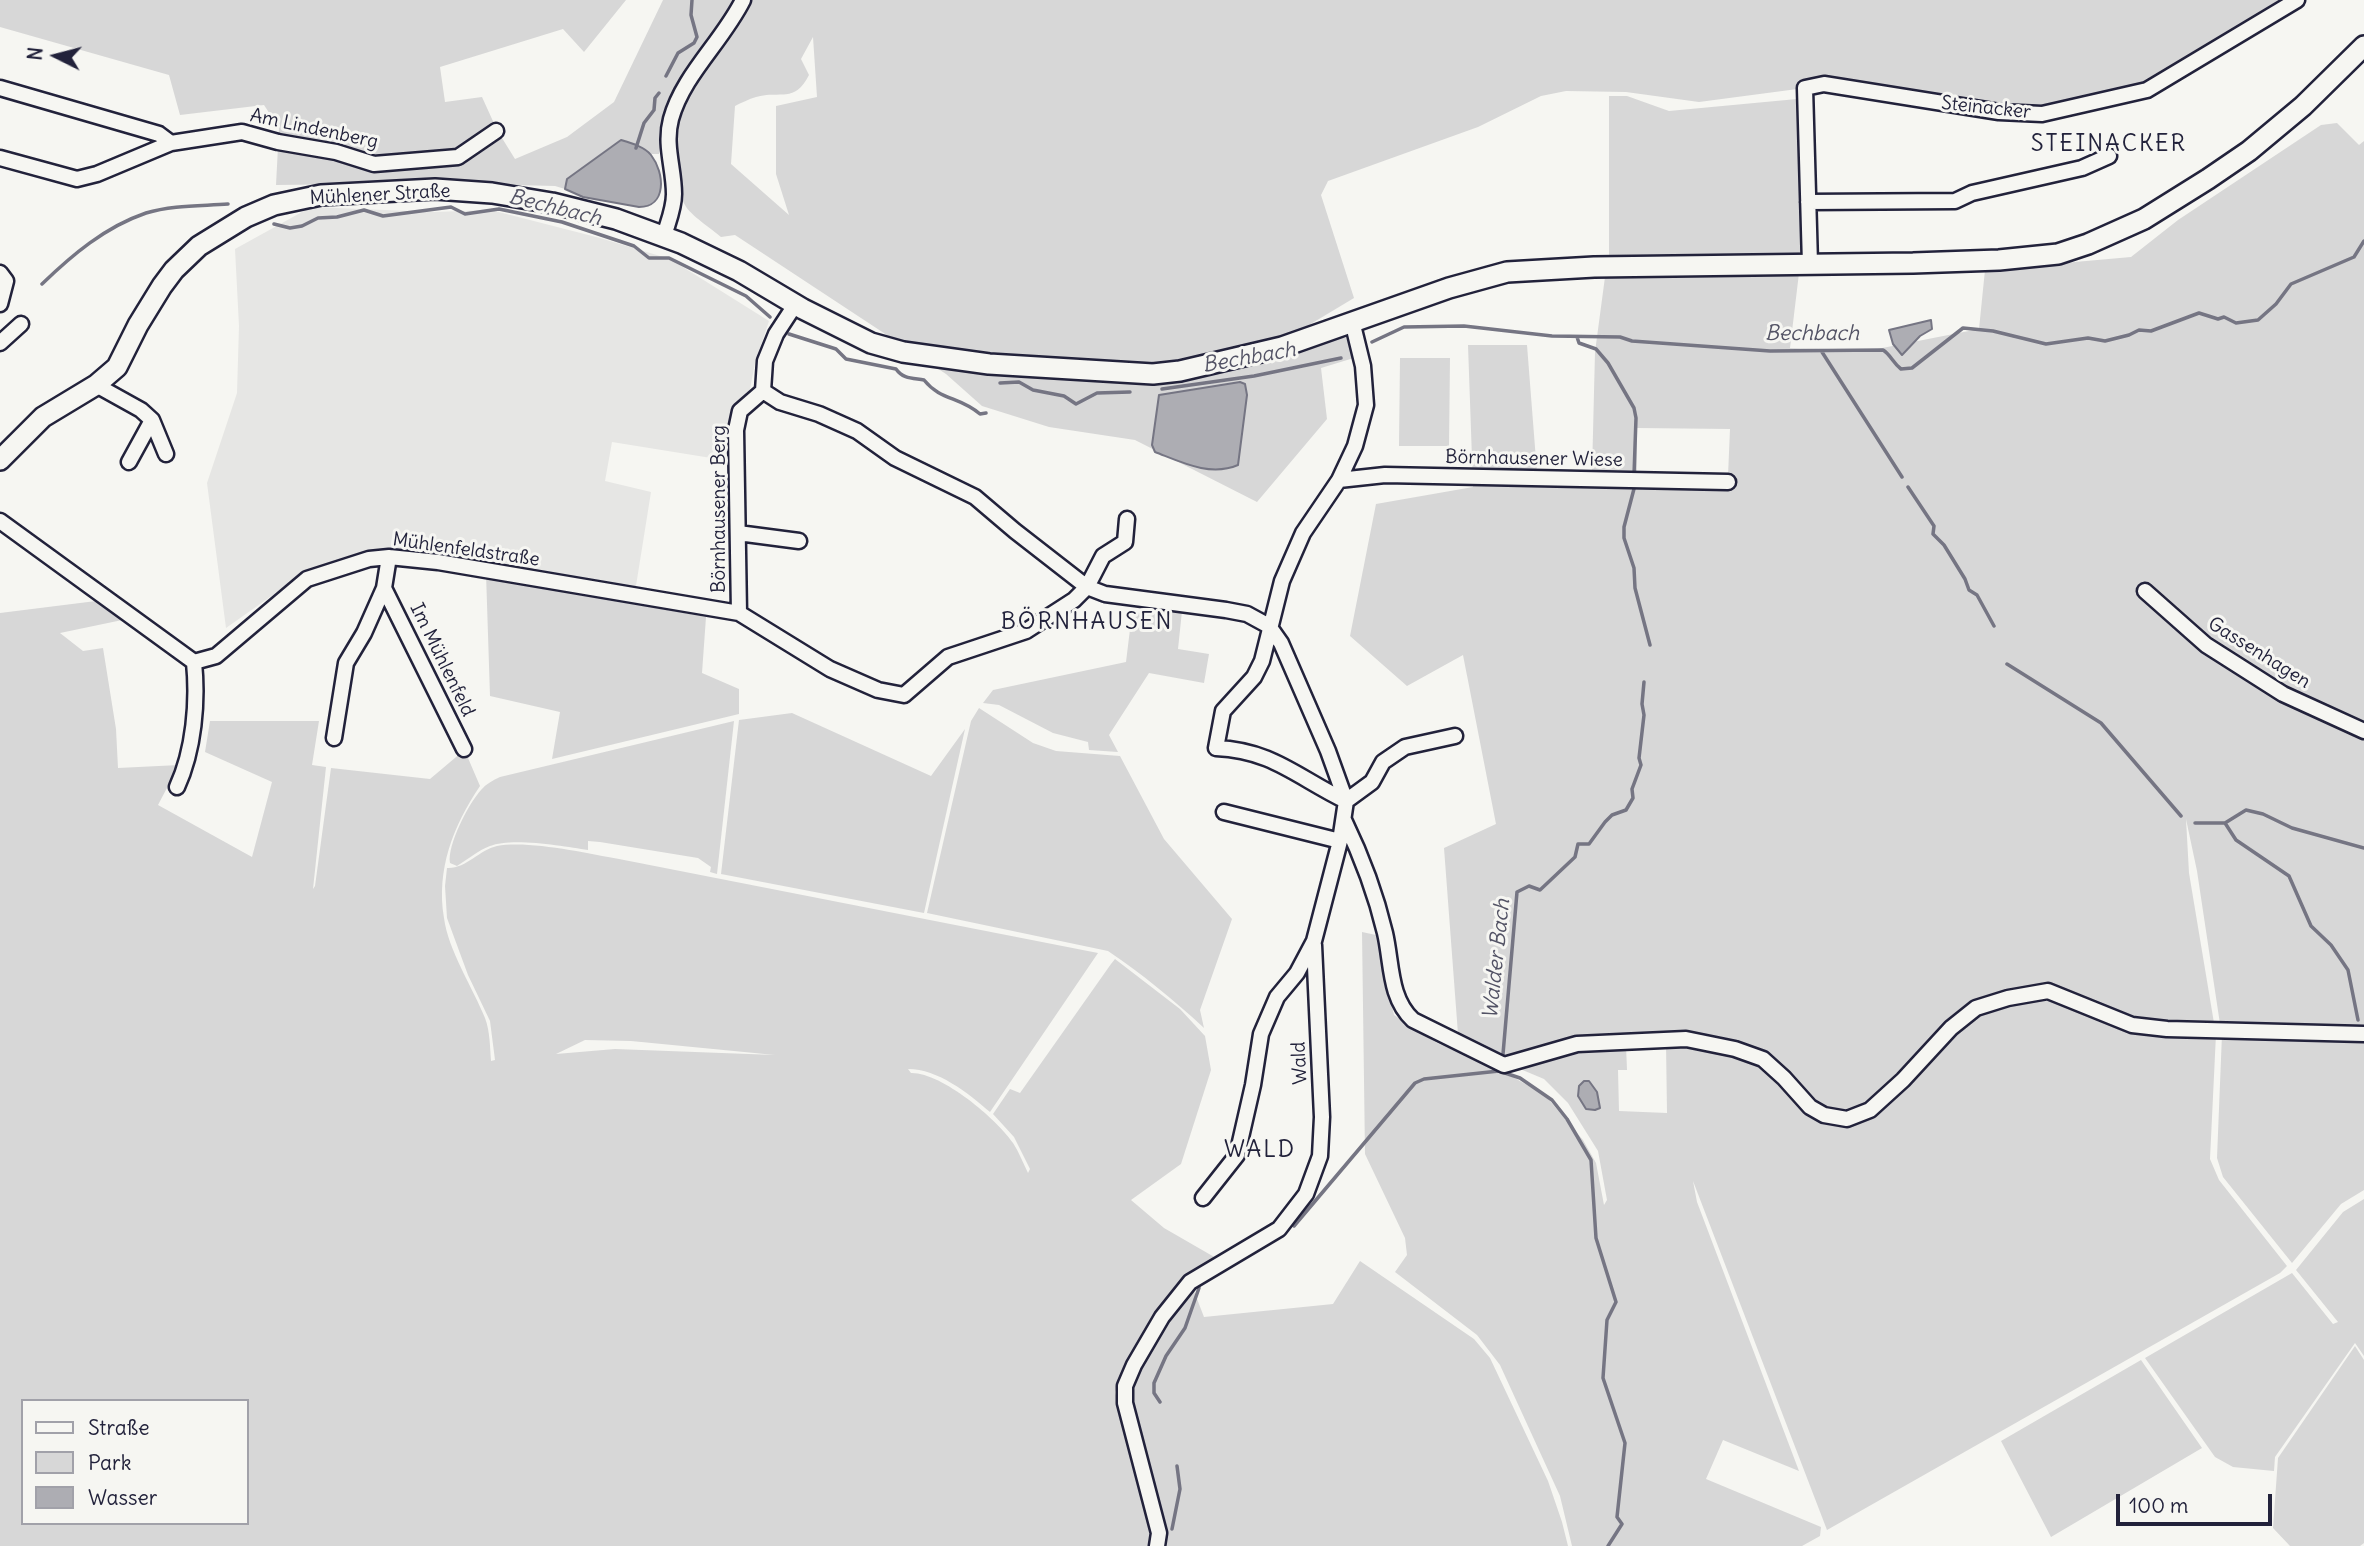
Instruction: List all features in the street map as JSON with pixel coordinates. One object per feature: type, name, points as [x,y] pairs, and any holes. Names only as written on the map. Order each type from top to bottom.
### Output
[{"type":"main road","points":[[1810,264],[1999,260],[2058,254],[2088,244],[2144,219],[2249,151],[2303,106],[2364,46]]},
{"type":"main road","name":"Mühlener Straße","points":[[0,460],[43,417],[96,385],[117,367],[138,325],[174,270],[199,246],[217,233],[274,205],[321,195],[435,189],[492,193],[552,202],[616,219],[664,236],[739,271],[799,307],[872,343],[904,352],[989,364],[1153,374],[1180,371],[1282,347],[1449,288],[1507,272],[1594,267],[1810,264]]},
{"type":"street","points":[[664,236],[674,194],[668,152],[670,121],[680,92],[722,37],[743,0]]},
{"type":"street","name":"Steinacker","points":[[1810,264],[1805,88],[1824,84],[1952,106],[2042,114],[2147,90],[2297,0]]},
{"type":"street","points":[[0,88],[159,134],[171,143]]},
{"type":"street","name":"Am Lindenberg","points":[[0,158],[78,179],[97,174],[171,143],[242,132],[278,142],[336,152],[374,164],[458,158],[496,131]]},
{"type":"street","points":[[1808,202],[1955,201],[1972,193],[2082,168],[2109,156]]},
{"type":"street","points":[[0,273],[6,281],[0,304]]},
{"type":"street","points":[[799,307],[776,334],[765,361],[763,391],[780,402],[819,414],[857,431],[895,458],[975,497],[1087,587],[1105,594],[1247,614],[1269,626],[1281,643],[1328,751],[1346,801],[1340,841],[1314,942]]},
{"type":"street","points":[[1346,801],[1262,755],[1216,748],[1223,711],[1254,677],[1262,661],[1282,581],[1303,533],[1339,480],[1355,446],[1366,405],[1363,366],[1352,321]]},
{"type":"street","points":[[0,343],[21,324]]},
{"type":"street","points":[[96,385],[141,410],[152,420],[166,454]]},
{"type":"street","name":"Börnhausener Berg","points":[[763,391],[740,411],[736,430],[739,613],[830,669],[877,690],[904,695],[948,657],[1026,631],[1073,600],[1087,587]]},
{"type":"street","points":[[129,462],[152,420]]},
{"type":"street","name":"Börnhausener Wiese","points":[[1339,480],[1385,475],[1728,482]]},
{"type":"street","points":[[1087,587],[1103,556],[1125,542],[1127,519]]},
{"type":"street","points":[[3,529],[194,662],[196,683],[188,763],[177,786]]},
{"type":"street","points":[[738,533],[799,541]]},
{"type":"street","name":"Mühlenfeldstraße","points":[[194,662],[216,656],[307,579],[369,559],[389,557],[438,562],[739,613]]},
{"type":"street","name":"Im Mühlenfeld","points":[[334,738],[346,663],[365,633],[384,588],[389,557]]},
{"type":"street","name":"Im Mühlenfeld","points":[[384,588],[464,749]]},
{"type":"street","name":"Gassenhagen","points":[[2144,590],[2206,646],[2283,694],[2364,731]]},
{"type":"street","points":[[1346,801],[1373,782],[1383,762],[1405,747],[1455,736]]},
{"type":"street","points":[[1224,812],[1340,841]]},
{"type":"street","points":[[1344,819],[1355,843],[1385,933],[1393,987],[1403,1011],[1413,1020],[1504,1065],[1577,1044],[1686,1039],[1735,1049],[1763,1059],[1810,1107],[1824,1115],[1847,1119],[1870,1110],[1903,1080],[1951,1027],[1976,1008],[2008,998],[2048,991],[2132,1025],[2167,1029],[2364,1034]]},
{"type":"street","name":"Wald","points":[[1203,1198],[1237,1155],[1261,1034],[1277,997],[1297,973],[1314,942]]},
{"type":"street","name":"Wald","points":[[1157,1546],[1159,1533],[1125,1403],[1125,1386],[1134,1365],[1163,1317],[1189,1282],[1279,1229],[1306,1194],[1320,1156],[1322,1117],[1314,942]]},
{"type":"shaded area","points":[[311,207],[434,212],[491,210],[670,259],[769,321],[755,363],[736,462],[612,442],[605,481],[651,492],[635,592],[386,549],[304,573],[226,628],[207,483],[237,393],[239,326],[235,249]]},
{"type":"green space","points":[[0,0],[626,0],[584,52],[563,29],[440,67],[445,102],[482,97],[497,130],[515,159],[567,137],[614,102],[663,0],[738,0],[669,100],[659,154],[651,154],[637,146],[613,145],[567,179],[565,189],[555,186],[438,183],[276,185],[279,128],[264,105],[180,115],[169,75],[0,27]]},
{"type":"green space","points":[[749,0],[2297,0],[2147,90],[2042,114],[1805,88],[1699,102],[1626,92],[1566,91],[1541,96],[1478,127],[1328,181],[1321,195],[1354,298],[1304,328],[1246,346],[1346,338],[1357,357],[1321,368],[1327,419],[1257,502],[1135,440],[1049,427],[982,406],[946,374],[735,235],[721,237],[691,213],[683,202],[680,190],[676,148],[679,123],[694,80]],"holes":[[[813,37],[817,97],[776,106],[776,174],[789,215],[731,164],[735,106],[756,97],[798,90],[809,75],[801,59]]]},
{"type":"green space","points":[[1609,96],[1627,96],[1669,111],[1797,99],[1804,250],[1797,254],[1609,255]]},
{"type":"green space","points":[[2337,123],[2359,145],[2364,141],[2364,1030],[2220,1024],[2197,871],[2186,819],[2189,873],[2214,1023],[2149,1023],[2067,993],[2048,989],[1999,993],[1963,1008],[1894,1081],[1876,1096],[1857,1107],[1835,1110],[1823,1108],[1804,1095],[1780,1068],[1762,1053],[1721,1039],[1667,1033],[1589,1036],[1508,1059],[1458,1034],[1444,848],[1496,824],[1463,655],[1407,686],[1350,636],[1376,504],[1473,487],[1468,345],[1527,345],[1537,473],[1592,473],[1595,352],[1605,277],[1799,273],[1790,348],[1872,350],[1979,329],[1985,270],[2131,257],[2178,220],[2321,125]],"holes":[[[1637,428],[1730,429],[1728,476],[1637,475]]]},
{"type":"green space","points":[[1400,358],[1450,358],[1449,446],[1399,446]]},
{"type":"green space","points":[[486,573],[635,599],[635,604],[706,617],[702,673],[739,689],[739,714],[552,759],[560,712],[490,696]]},
{"type":"green space","points":[[96,601],[127,619],[60,633],[83,651],[103,648],[116,729],[118,768],[179,765],[158,805],[252,857],[272,782],[205,752],[210,721],[319,721],[312,765],[326,767],[313,889],[331,768],[430,779],[462,752],[468,758],[480,786],[462,817],[449,849],[442,883],[442,900],[450,943],[487,1023],[491,1061],[495,1060],[490,1021],[468,975],[447,918],[445,886],[447,868],[460,866],[490,848],[510,845],[541,846],[590,854],[1098,953],[990,1112],[962,1090],[941,1078],[908,1069],[911,1073],[937,1080],[952,1088],[982,1110],[1013,1143],[1028,1173],[1030,1169],[1014,1137],[993,1114],[1010,1089],[1020,1093],[1115,959],[1180,1009],[1205,1036],[1211,1070],[1181,1164],[1131,1200],[1164,1228],[1216,1258],[1163,1301],[1128,1358],[1115,1392],[1152,1524],[1152,1546],[0,1546],[0,613]],"holes":[[[585,1040],[631,1041],[775,1055],[615,1049],[556,1054]]]},
{"type":"green space","points":[[1182,611],[1178,649],[1209,654],[1204,683],[1149,673],[1109,735],[1118,752],[1089,750],[1088,742],[1053,733],[999,705],[983,703],[993,690],[1126,662],[1132,613]]},
{"type":"green space","points":[[979,708],[1033,743],[1056,751],[1120,756],[1164,839],[1232,919],[1200,1010],[1204,1028],[1108,951],[927,913],[971,721]]},
{"type":"green space","points":[[792,713],[931,776],[965,729],[924,913],[721,874],[739,720]]},
{"type":"green space","points":[[734,721],[717,874],[710,872],[711,867],[698,858],[588,841],[588,850],[538,843],[499,843],[457,866],[450,863],[455,835],[465,814],[481,790],[495,779]]},
{"type":"green space","points":[[1362,932],[1376,935],[1394,1015],[1437,1043],[1502,1071],[1545,1095],[1583,1140],[1596,1163],[1604,1205],[1607,1200],[1598,1151],[1568,1103],[1544,1079],[1513,1066],[1579,1049],[1626,1045],[1627,1070],[1618,1070],[1619,1111],[1667,1113],[1666,1043],[1687,1041],[1761,1062],[1809,1111],[1847,1122],[1978,1010],[2048,995],[2132,1028],[2216,1034],[2210,1159],[2219,1180],[2287,1266],[2280,1273],[1827,1530],[1693,1181],[1697,1202],[1799,1471],[1723,1440],[1706,1479],[1821,1527],[1820,1536],[1802,1546],[1572,1546],[1560,1496],[1500,1365],[1477,1335],[1395,1272],[1407,1255],[1405,1238],[1365,1154]]},
{"type":"green space","points":[[2222,1034],[2364,1036],[2364,1190],[2341,1204],[2292,1263],[2223,1177],[2217,1158]]},
{"type":"green space","points":[[2364,1199],[2364,1356],[2355,1343],[2275,1457],[2274,1471],[2233,1467],[2215,1457],[2145,1358],[2292,1273],[2333,1324],[2338,1322],[2296,1270],[2343,1212]]},
{"type":"green space","points":[[1360,1261],[1474,1339],[1490,1358],[1548,1481],[1568,1546],[1163,1546],[1163,1519],[1140,1446],[1129,1391],[1133,1372],[1192,1286],[1204,1317],[1333,1304]]},
{"type":"green space","points":[[2355,1346],[2364,1360],[2364,1543],[2360,1546],[2290,1546],[2273,1528],[2278,1458]]},
{"type":"green space","points":[[2141,1360],[2202,1448],[2051,1537],[2001,1441]]},
{"type":"water","points":[[621,140],[645,150],[656,162],[661,188],[655,201],[648,206],[639,207],[583,197],[565,189],[567,179]]},
{"type":"water","points":[[1931,320],[1932,329],[1920,336],[1902,355],[1893,344],[1889,330]]},
{"type":"water","points":[[1240,382],[1245,384],[1247,395],[1238,465],[1206,469],[1155,452],[1152,445],[1159,395]]},
{"type":"water","points":[[1584,1081],[1589,1081],[1597,1092],[1600,1108],[1586,1109],[1578,1096],[1579,1086]]},
{"type":"waterway","points":[[666,76],[678,53],[694,43],[697,37],[691,15],[692,0]]},
{"type":"waterway","points":[[636,148],[644,123],[654,110],[655,98],[659,93]]},
{"type":"waterway","name":"Bechbach","points":[[42,284],[90,243],[131,219],[166,208],[228,204]]},
{"type":"waterway","name":"Bechbach","points":[[274,224],[290,228],[302,226],[318,218],[337,217],[364,210],[383,216],[451,207],[465,214],[499,209],[562,222],[634,246],[649,258],[669,258],[746,296],[770,317]]},
{"type":"waterway","name":"Bechbach","points":[[1372,342],[1404,327],[1464,326],[1552,336],[1620,337],[1632,341],[1770,351],[1883,350],[1901,369],[1912,368],[1963,328],[1993,331],[2046,344],[2088,338],[2105,341],[2139,330],[2151,331],[2199,313],[2218,319],[2224,317],[2236,323],[2258,320],[2276,304],[2291,284],[2354,257],[2364,241]]},
{"type":"waterway","name":"Bechbach","points":[[789,334],[836,349],[846,359],[896,369],[905,376],[924,380],[937,392],[980,414],[986,413]]},
{"type":"waterway","name":"Walder Bach","points":[[1577,337],[1579,343],[1596,349],[1608,363],[1634,408],[1634,475]]},
{"type":"waterway","points":[[1822,352],[1902,477]]},
{"type":"waterway","name":"Bechbach","points":[[1162,389],[1254,376],[1341,358]]},
{"type":"waterway","name":"Bechbach","points":[[1000,383],[1019,382],[1033,390],[1064,396],[1076,404],[1097,393],[1130,392]]},
{"type":"waterway","name":"Walder Bach","points":[[1635,485],[1624,527],[1624,538],[1634,568],[1635,588],[1650,645]]},
{"type":"waterway","points":[[1908,487],[1934,526],[1933,534],[1944,545],[1969,590],[1977,595],[1994,626]]},
{"type":"waterway","points":[[2007,664],[2101,723],[2181,816]]},
{"type":"waterway","name":"Walder Bach","points":[[1503,1054],[1517,892],[1529,886],[1540,890],[1575,857],[1578,844],[1589,844],[1612,815],[1626,810],[1633,798],[1632,789],[1641,765],[1639,758],[1644,715],[1644,682]]},
{"type":"waterway","points":[[2195,823],[2225,823],[2246,810],[2263,814],[2292,828],[2364,848]]},
{"type":"waterway","points":[[2225,823],[2236,840],[2289,876],[2311,926],[2331,945],[2348,970],[2358,1020]]},
{"type":"waterway","points":[[1294,1226],[1415,1083],[1424,1079],[1499,1071],[1520,1078],[1552,1100],[1567,1119],[1591,1160],[1596,1238],[1616,1302],[1607,1320],[1603,1378],[1625,1443],[1617,1517],[1622,1524],[1608,1546]]},
{"type":"waterway","name":"Walder Bach","points":[[1160,1402],[1154,1393],[1154,1383],[1166,1356],[1185,1328],[1199,1288]]},
{"type":"waterway","name":"Walder Bach","points":[[1172,1529],[1180,1489],[1177,1466]]},
{"type":"district","name":"STEINACKER","points":[[2109,144]]},
{"type":"district","name":"BÖRNHAUSEN","points":[[1087,622]]},
{"type":"district","name":"WALD","points":[[1260,1150]]}]
